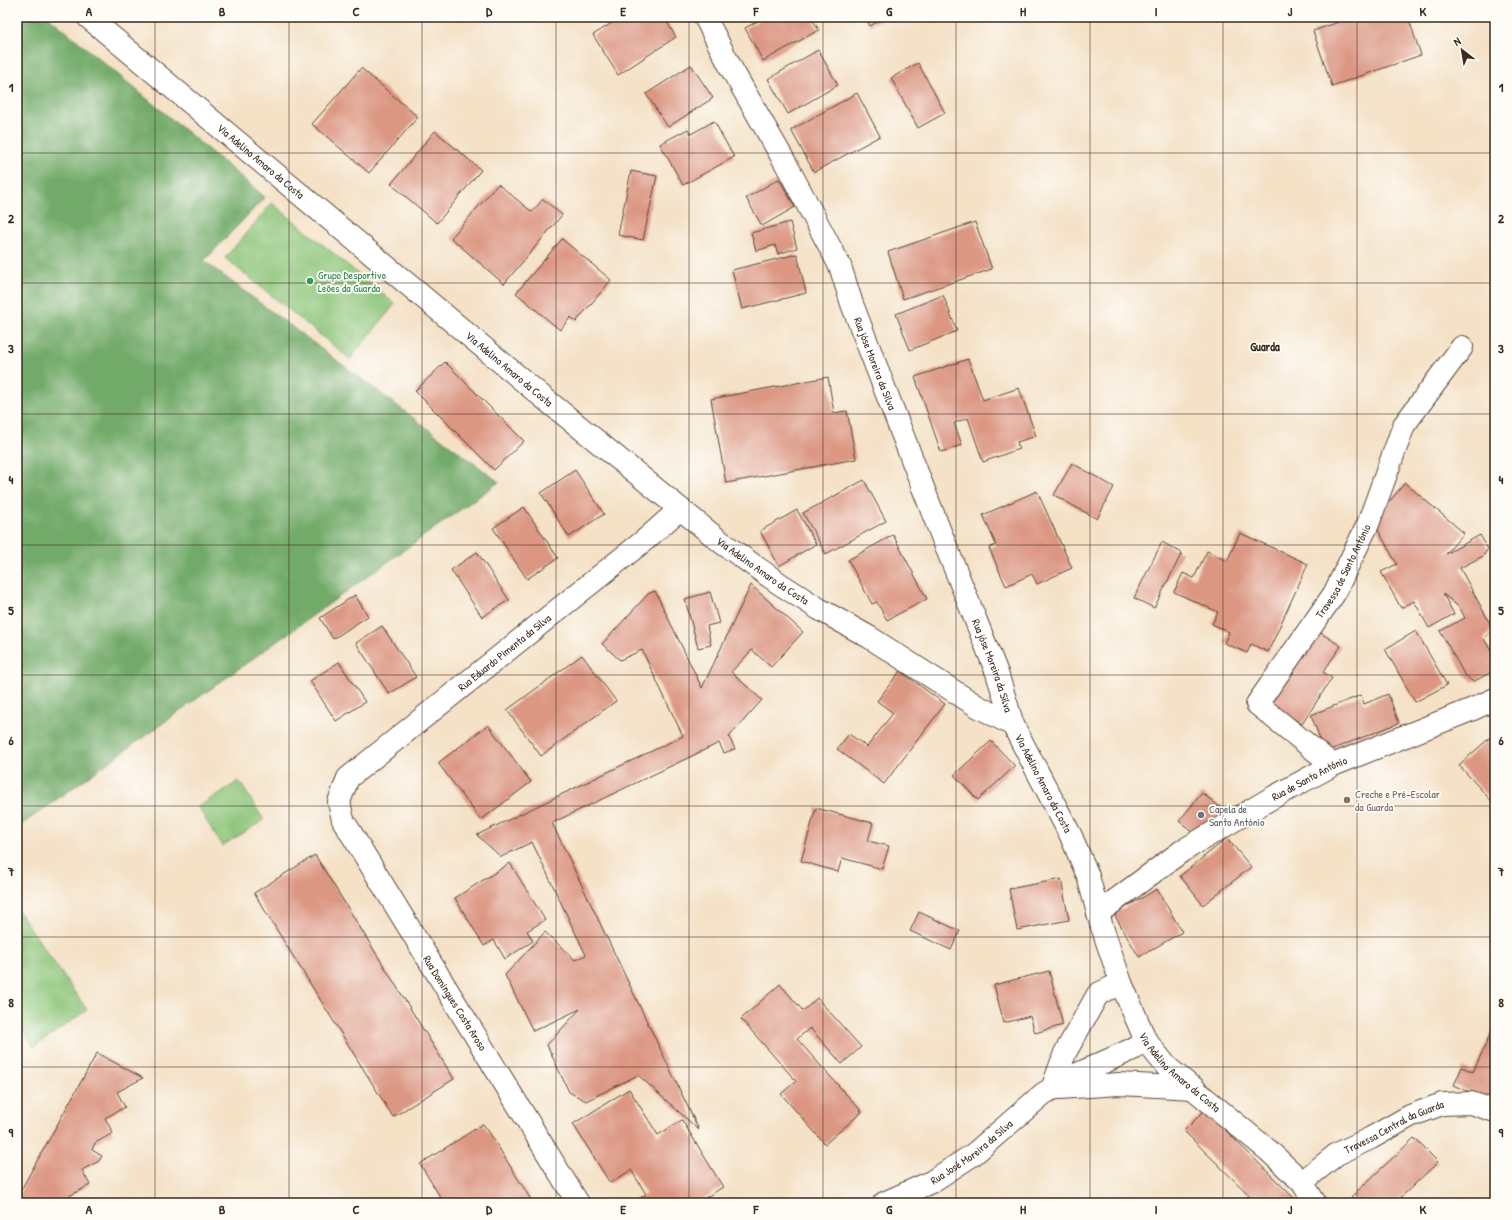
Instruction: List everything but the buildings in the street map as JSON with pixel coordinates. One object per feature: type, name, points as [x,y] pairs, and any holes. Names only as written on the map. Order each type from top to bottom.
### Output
[{"type":"street","name":"Via Adelino Amaro da Costa","points":[[88,17],[545,399],[721,542],[786,588],[819,609],[869,637],[977,706],[1013,725],[1071,836],[1088,876],[1098,913],[1121,983],[1146,1042],[1167,1067],[1269,1151],[1302,1182],[1315,1203]]},
{"type":"street","name":"Rua jóse Moreira da Silva","points":[[704,17],[731,68],[786,164],[840,266],[852,304],[939,529],[997,673],[1013,725]]},
{"type":"street","name":"Travessa de Santo António","points":[[1333,764],[1257,704],[1334,594],[1368,524],[1404,425],[1462,347]]},
{"type":"street","name":"Rua Eduardo Pimenta da Silva","points":[[339,802],[348,778],[646,539],[680,509]]},
{"type":"street","name":"Rua de Santo António","points":[[1098,913],[1182,851],[1333,764],[1495,699]]},
{"type":"street","name":"Rua Domingues Costa Aroso","points":[[339,802],[343,820],[578,1203]]},
{"type":"street","points":[[1121,983],[1098,994],[1065,1053],[1052,1089],[1119,1084],[1194,1088]]},
{"type":"street","name":"Rua José Moreira da Silva","points":[[884,1203],[931,1182],[974,1154],[1043,1094],[1071,1077],[1146,1042]]},
{"type":"street","name":"Travessa Central da Guarda","points":[[1302,1182],[1337,1154],[1371,1138],[1410,1116],[1442,1104],[1471,1103],[1495,1111]]},
{"type":"green space","points":[[17,17],[49,17],[265,197],[204,261],[499,482],[17,828]]},
{"type":"green space","name":"Grupo Desportivo Leões da Guarda","points":[[272,203],[395,304],[350,359],[225,258]]},
{"type":"green space","points":[[239,781],[264,820],[222,846],[198,807]]},
{"type":"green space","points":[[17,909],[87,1010],[34,1047],[17,1022]]},
{"type":"place","name":"Grupo Desportivo Leões da Guarda","points":[[310,281]]},
{"type":"place","name":"Creche e Pré-Escolar da Guarda","points":[[1347,800]]},
{"type":"place","name":"Capela de Santo António","points":[[1201,815]]},
{"type":"district","name":"Guarda","points":[[1265,346]]}]
